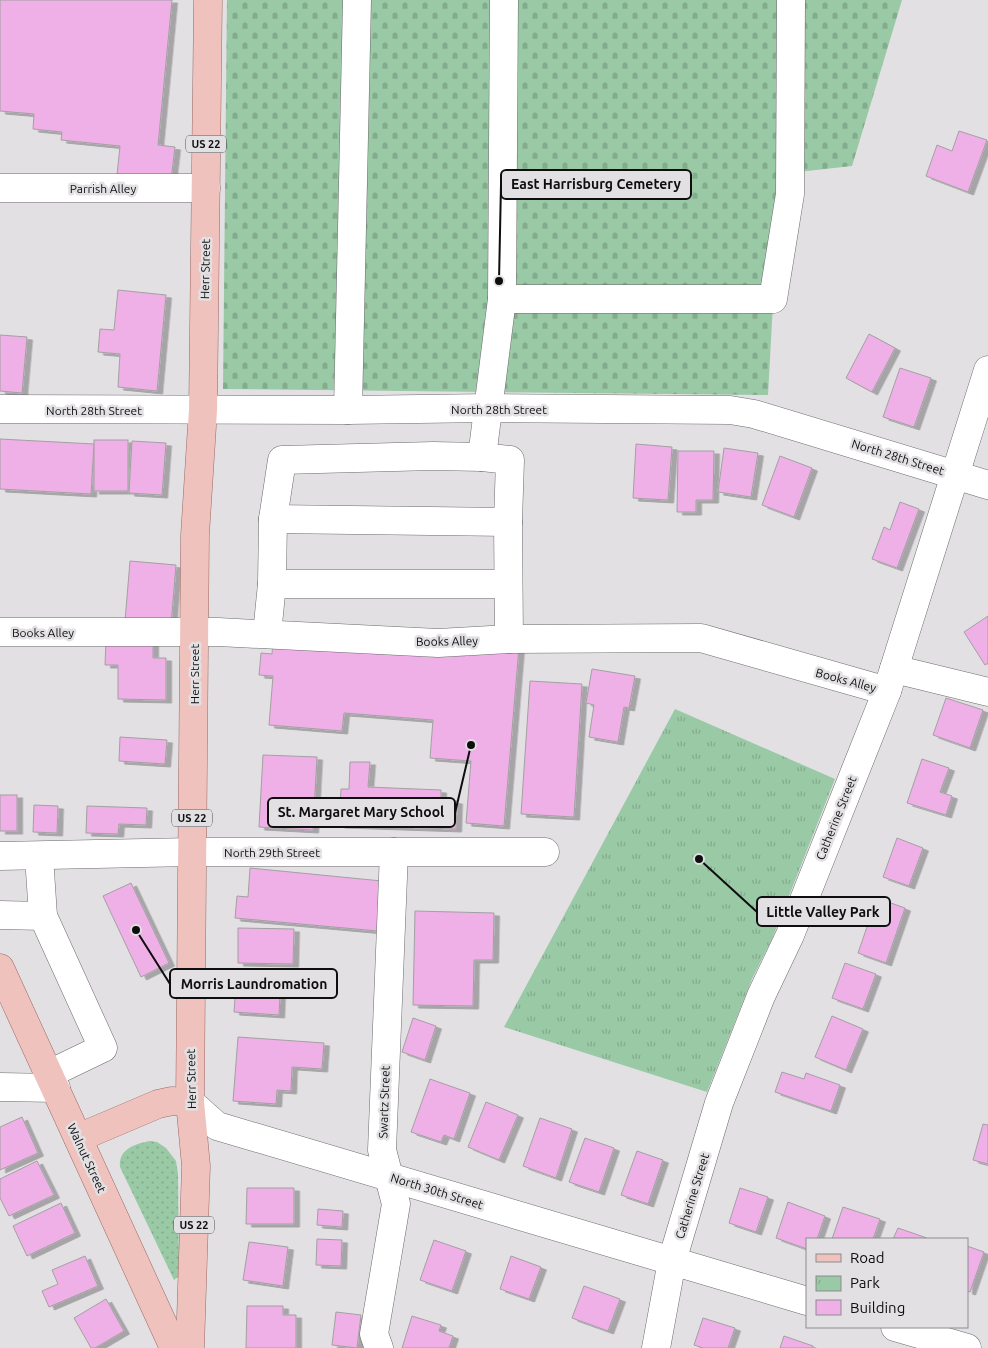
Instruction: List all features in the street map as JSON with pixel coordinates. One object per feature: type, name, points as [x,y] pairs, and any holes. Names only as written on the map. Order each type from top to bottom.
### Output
[{"type":"main road","name":"Herr Street","points":[[190,1348],[196,1166],[190,1102],[195,535],[202,410],[208,0]]},
{"type":"main road","name":"Walnut Street","points":[[0,968],[174,1348]]},
{"type":"main road","points":[[78,1138],[158,1104],[172,1101],[190,1102]]},
{"type":"street","points":[[348,410],[357,0]]},
{"type":"street","points":[[482,457],[502,299],[504,0]]},
{"type":"street","points":[[502,299],[773,299],[790,194],[791,0]]},
{"type":"street","name":"Parrish Alley","points":[[0,188],[206,188]]},
{"type":"street","name":"Catherine Street","points":[[656,1348],[672,1261],[720,1103],[761,996],[790,935],[891,680],[988,370]]},
{"type":"street","name":"North 28th Street","points":[[0,409],[348,410],[489,408],[742,411],[988,484]]},
{"type":"street","points":[[267,634],[272,584],[272,519],[282,460],[433,456],[482,457],[510,460],[508,522],[509,639]]},
{"type":"street","points":[[272,519],[508,522]]},
{"type":"street","points":[[272,584],[508,584]]},
{"type":"street","name":"Books Alley","points":[[0,632],[194,631],[438,643],[509,639],[701,638],[891,680],[988,692]]},
{"type":"street","name":"North 29th Street","points":[[0,856],[192,852],[545,852]]},
{"type":"street","name":"Swartz Street","points":[[379,1348],[374,1334],[396,1204],[382,1150],[394,852]]},
{"type":"street","points":[[0,1087],[52,1081],[103,1048],[43,916],[39,856]]},
{"type":"street","points":[[0,915],[43,916]]},
{"type":"street","name":"North 30th Street","points":[[190,1102],[217,1126],[806,1301]]},
{"type":"street","points":[[898,1328],[967,1348]]},
{"type":"green space","points":[[227,0],[902,0],[852,166],[780,174],[768,395],[223,389]]},
{"type":"green space","points":[[675,709],[835,779],[772,939],[752,979],[707,1092],[504,1027]]},
{"type":"green space","points":[[150,1141],[157,1142],[166,1148],[176,1161],[178,1174],[179,1276],[174,1280],[120,1167],[122,1156],[129,1148]]},
{"type":"building","points":[[0,0],[172,0],[158,145],[175,147],[171,180],[117,175],[120,146],[61,140],[62,132],[33,129],[34,114],[0,111]]},
{"type":"building","points":[[959,131],[987,140],[968,192],[926,176],[937,145],[952,151]]},
{"type":"building","points":[[118,290],[166,295],[157,391],[118,387],[120,354],[98,352],[100,329],[114,330]]},
{"type":"building","points":[[869,334],[895,348],[872,392],[846,378]]},
{"type":"building","points":[[0,335],[27,337],[22,393],[0,391]]},
{"type":"building","points":[[900,368],[931,378],[914,427],[883,417]]},
{"type":"building","points":[[0,439],[94,444],[91,494],[0,489]]},
{"type":"building","points":[[94,440],[128,440],[128,491],[94,491]]},
{"type":"building","points":[[132,441],[166,443],[162,495],[129,493]]},
{"type":"building","points":[[636,444],[672,447],[668,500],[633,498]]},
{"type":"building","points":[[724,448],[758,453],[751,497],[718,492]]},
{"type":"building","points":[[678,451],[714,451],[713,500],[696,500],[696,512],[677,512]]},
{"type":"building","points":[[780,456],[812,468],[794,517],[762,505]]},
{"type":"building","points":[[900,502],[919,509],[897,568],[872,559],[884,527],[890,530]]},
{"type":"building","points":[[130,561],[176,565],[171,625],[125,621]]},
{"type":"building","points":[[988,616],[988,663],[985,665],[964,632]]},
{"type":"building","points":[[273,639],[465,656],[466,642],[519,647],[504,826],[466,823],[471,761],[430,758],[433,720],[344,713],[342,731],[269,725],[273,676],[259,675],[261,653],[272,654]]},
{"type":"building","points":[[106,641],[153,641],[153,658],[166,658],[166,700],[118,699],[118,665],[105,665]]},
{"type":"building","points":[[592,669],[635,676],[629,708],[624,707],[618,742],[589,737],[594,705],[586,703]]},
{"type":"building","points":[[530,681],[582,684],[574,817],[521,814]]},
{"type":"building","points":[[946,698],[983,710],[970,748],[933,735]]},
{"type":"building","points":[[120,737],[167,740],[165,764],[119,761]]},
{"type":"building","points":[[263,755],[317,757],[313,830],[259,827]]},
{"type":"building","points":[[922,759],[949,768],[940,792],[952,796],[946,815],[907,803]]},
{"type":"building","points":[[350,762],[370,762],[368,787],[441,790],[441,800],[457,801],[456,829],[339,825],[341,789],[349,789]]},
{"type":"building","points":[[0,795],[17,795],[17,831],[0,831]]},
{"type":"building","points":[[34,805],[58,806],[57,833],[33,832]]},
{"type":"building","points":[[87,806],[147,808],[146,825],[119,824],[118,834],[86,833]]},
{"type":"building","points":[[897,838],[923,848],[909,886],[883,877]]},
{"type":"building","points":[[250,868],[382,881],[378,931],[235,918],[237,896],[248,897]]},
{"type":"building","points":[[131,883],[169,963],[141,977],[103,896]]},
{"type":"building","points":[[877,898],[905,908],[886,963],[858,953]]},
{"type":"building","points":[[415,911],[494,913],[493,960],[474,960],[473,1006],[413,1005]]},
{"type":"building","points":[[238,928],[294,929],[293,964],[238,963]]},
{"type":"building","points":[[845,963],[876,974],[863,1009],[832,998]]},
{"type":"building","points":[[237,971],[281,973],[279,1015],[234,1012]]},
{"type":"building","points":[[832,1016],[863,1029],[846,1070],[815,1057]]},
{"type":"building","points":[[413,1018],[436,1026],[425,1060],[402,1052]]},
{"type":"building","points":[[238,1037],[324,1043],[322,1069],[292,1067],[291,1091],[277,1090],[276,1104],[233,1101]]},
{"type":"building","points":[[782,1072],[804,1079],[806,1073],[840,1085],[831,1111],[775,1092]]},
{"type":"building","points":[[430,1079],[470,1093],[454,1139],[444,1135],[441,1142],[411,1132]]},
{"type":"building","points":[[486,1102],[518,1115],[499,1160],[468,1147]]},
{"type":"building","points":[[22,1117],[38,1153],[0,1170],[0,1127]]},
{"type":"building","points":[[540,1118],[572,1129],[556,1178],[523,1166]]},
{"type":"building","points":[[983,1124],[988,1125],[988,1164],[973,1160]]},
{"type":"building","points":[[585,1138],[614,1148],[599,1192],[569,1182]]},
{"type":"building","points":[[637,1151],[663,1160],[648,1204],[621,1195]]},
{"type":"building","points":[[37,1161],[54,1195],[9,1216],[0,1198],[0,1179]]},
{"type":"building","points":[[247,1188],[294,1188],[294,1224],[246,1224]]},
{"type":"building","points":[[740,1188],[768,1197],[756,1232],[729,1223]]},
{"type":"building","points":[[788,1202],[825,1216],[817,1238],[806,1238],[806,1249],[776,1238]]},
{"type":"building","points":[[61,1203],[75,1233],[27,1256],[13,1226]]},
{"type":"building","points":[[843,1207],[880,1219],[873,1238],[832,1238]]},
{"type":"building","points":[[318,1209],[343,1211],[342,1227],[317,1225]]},
{"type":"building","points":[[898,1228],[927,1238],[893,1238]]},
{"type":"building","points":[[317,1239],[342,1240],[341,1266],[316,1265]]},
{"type":"building","points":[[434,1240],[466,1251],[452,1291],[420,1280]]},
{"type":"building","points":[[249,1242],[288,1247],[283,1286],[243,1280]]},
{"type":"building","points":[[968,1246],[984,1252],[970,1292],[968,1291]]},
{"type":"building","points":[[85,1256],[98,1286],[49,1307],[42,1291],[58,1284],[52,1270]]},
{"type":"building","points":[[511,1256],[541,1267],[529,1299],[500,1289]]},
{"type":"building","points":[[584,1286],[620,1299],[608,1331],[572,1318]]},
{"type":"building","points":[[106,1299],[124,1331],[95,1348],[91,1348],[74,1318]]},
{"type":"building","points":[[247,1306],[283,1306],[283,1315],[296,1315],[296,1348],[246,1348]]},
{"type":"building","points":[[336,1312],[361,1315],[357,1348],[332,1345]]},
{"type":"building","points":[[412,1316],[441,1325],[439,1331],[453,1336],[449,1348],[402,1348]]},
{"type":"building","points":[[703,1318],[735,1328],[728,1348],[703,1348],[694,1345]]},
{"type":"building","points":[[784,1336],[813,1346],[813,1348],[780,1348]]},
{"type":"place","name":"East Harrisburg Cemetery","points":[[499,281]]},
{"type":"place","name":"St. Margaret Mary School","points":[[471,745]]},
{"type":"place","name":"Little Valley Park","points":[[699,859]]},
{"type":"place","name":"Morris Laundromation","points":[[136,930]]}]
